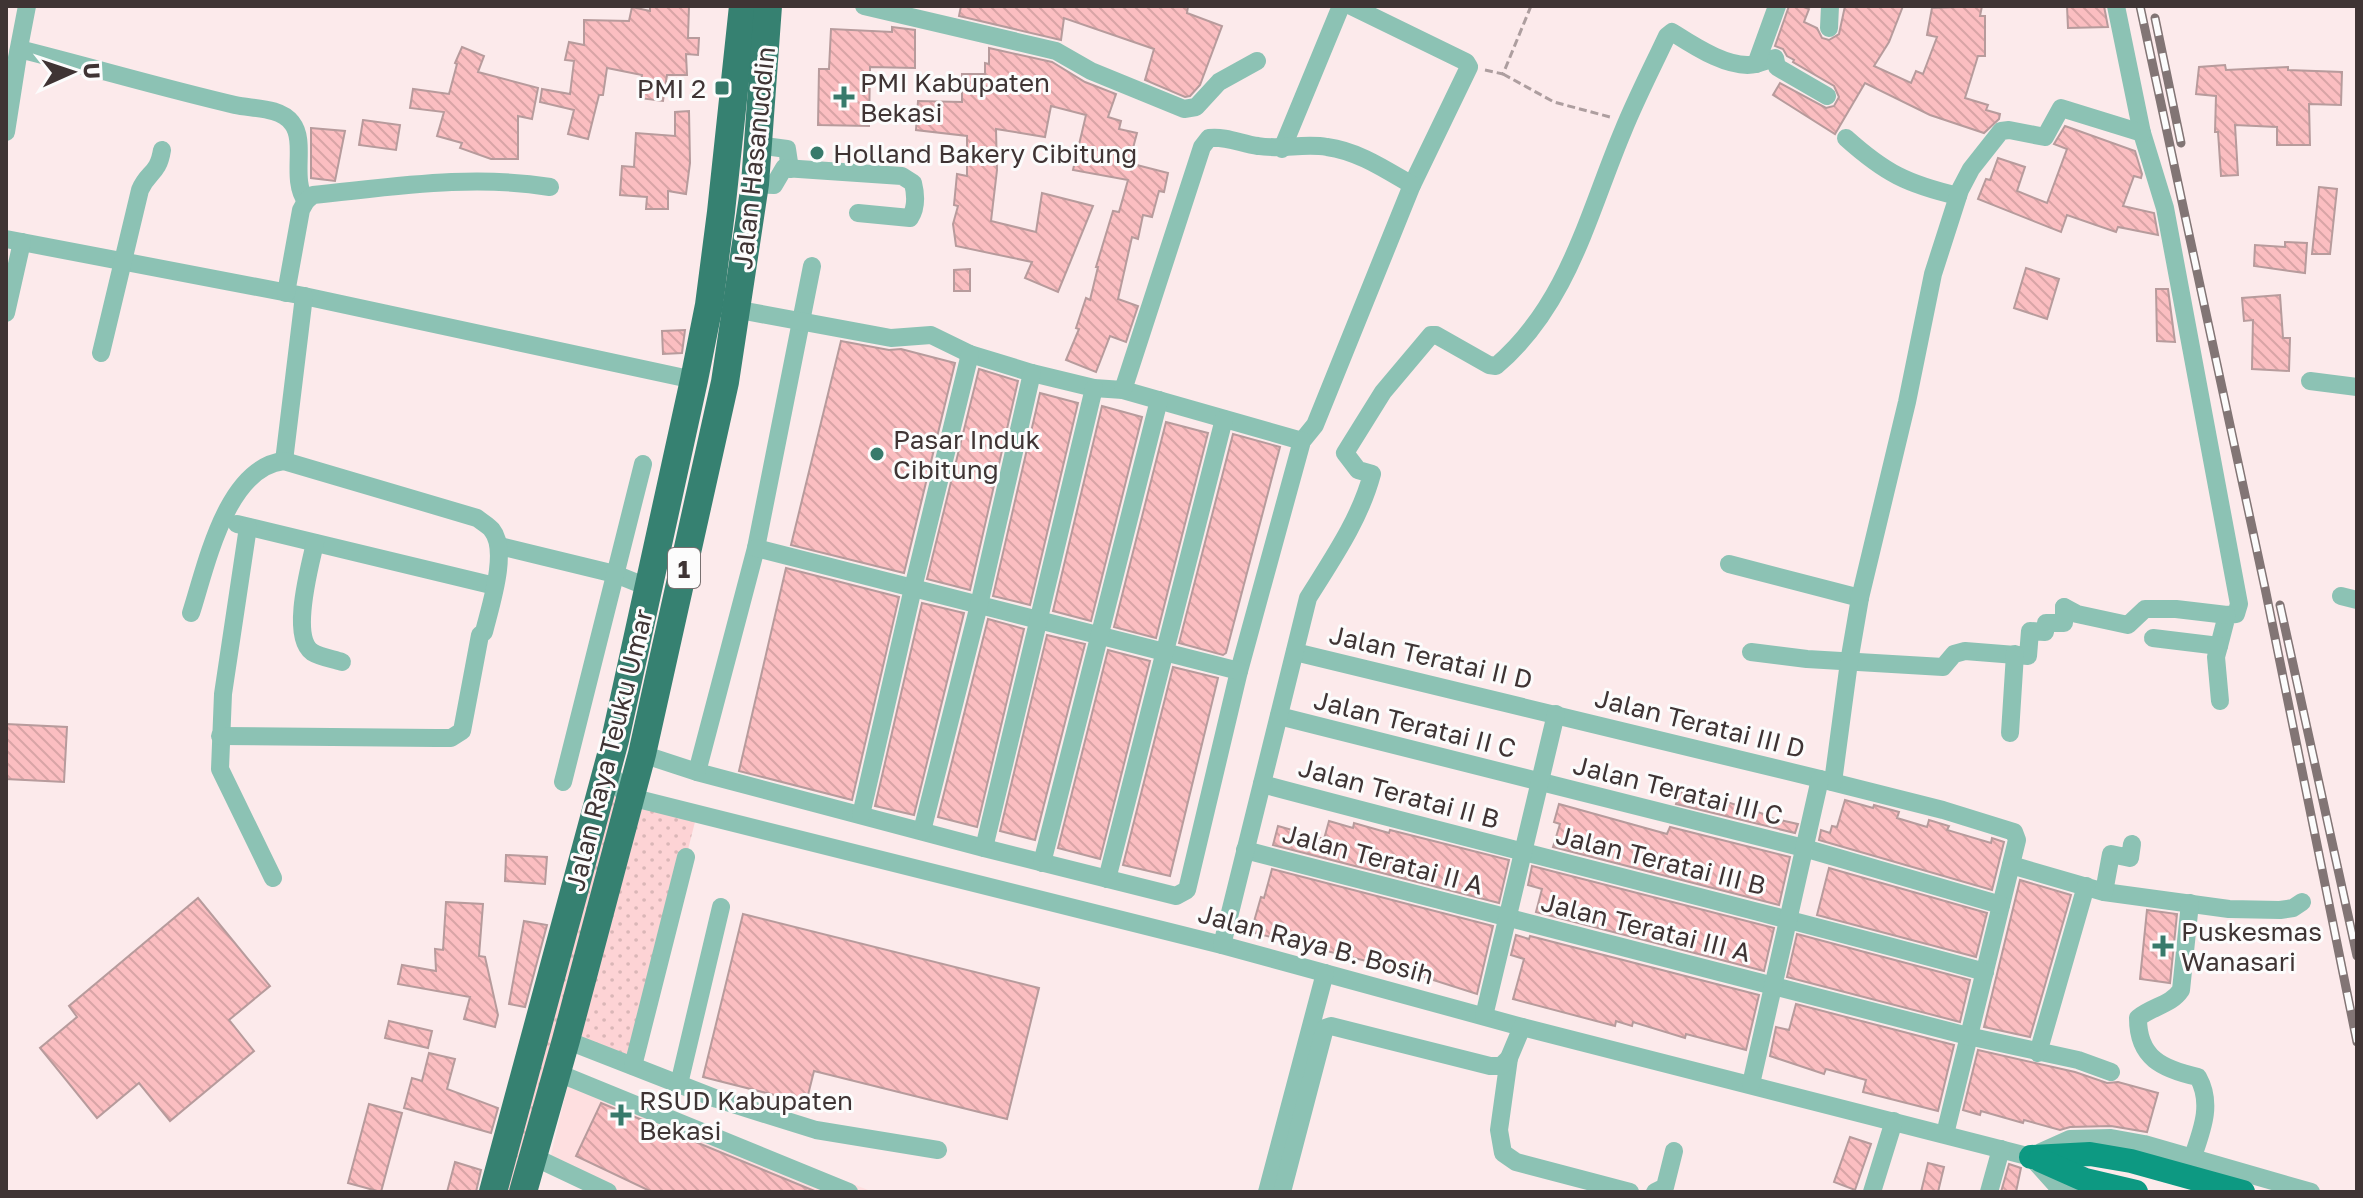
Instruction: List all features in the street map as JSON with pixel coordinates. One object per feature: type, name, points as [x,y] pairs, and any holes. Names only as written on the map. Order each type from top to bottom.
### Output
[{"type":"highway","name":"Jalan Hasanuddin","points":[[709,305],[743,6]]},
{"type":"highway","name":"Jalan Hasanuddin","points":[[737,309],[755,184],[768,6]]},
{"type":"highway","name":"Jalan Raya Teuku Umar","points":[[493,1192],[609,761],[650,588],[709,305]]},
{"type":"highway","name":"Jalan Raya Teuku Umar","points":[[523,1192],[558,1073],[642,754],[725,382],[737,309]]},
{"type":"highway","points":[[506,1144],[534,1157]]},
{"type":"main road","points":[[2031,1157],[2090,1154],[2131,1161],[2243,1192]]},
{"type":"main road","points":[[2031,1157],[2085,1180],[2136,1192]]},
{"type":"street","points":[[6,132],[27,6]]},
{"type":"street","points":[[864,6],[903,10],[940,23],[1056,51],[1091,71],[1184,109],[1196,107],[1219,82],[1257,61]]},
{"type":"street","points":[[940,23],[949,6]]},
{"type":"street","points":[[1282,149],[1341,6]]},
{"type":"street","points":[[642,754],[697,772],[1042,863],[1176,896],[1187,890],[1239,671],[1302,441],[1315,425],[1412,185],[1469,67],[1466,62],[1351,6]]},
{"type":"street","points":[[1756,64],[1777,6]]},
{"type":"street","points":[[1829,28],[1830,6]]},
{"type":"street","points":[[1751,652],[1943,667],[1954,654],[1965,651],[2029,655],[2031,631],[2045,632],[2046,623],[2064,623],[2064,607],[2077,614],[2128,625],[2145,609],[2236,614],[2239,604],[2165,208],[2142,133],[2116,6]]},
{"type":"street","points":[[1222,945],[1308,598],[1337,554],[1366,496],[1372,474],[1358,470],[1345,453],[1383,392],[1431,335],[1496,366],[1543,314],[1576,257],[1623,132],[1667,36],[1672,32],[1727,61],[1748,66],[1775,58],[1777,67],[1827,96]]},
{"type":"street","points":[[6,99],[19,49]]},
{"type":"street","points":[[19,49],[284,115],[296,128],[298,176],[306,201]]},
{"type":"street","points":[[1751,1084],[1804,848],[1826,781],[1860,598],[1907,402],[1933,274],[1958,196],[1971,169],[2001,131],[2045,137],[2061,108],[2142,133]]},
{"type":"street","points":[[1123,390],[1202,147],[1209,138],[1219,137],[1282,149],[1328,147],[1367,159],[1412,185]]},
{"type":"street","points":[[1846,138],[1875,164],[1899,178],[1958,196]]},
{"type":"street","points":[[758,145],[787,149],[790,169]]},
{"type":"street","points":[[101,353],[140,190],[143,182],[156,170],[162,150]]},
{"type":"street","points":[[755,184],[774,185],[784,168],[902,176],[913,183],[916,199],[910,218],[858,213]]},
{"type":"street","points":[[284,461],[301,210],[306,201],[313,195],[430,183],[487,180],[550,187]]},
{"type":"street","points":[[6,313],[14,240],[295,294],[694,380]]},
{"type":"street","points":[[697,772],[756,548],[812,266]]},
{"type":"street","points":[[709,305],[891,338],[931,335],[970,354],[1032,373],[1094,388],[1123,390],[1302,441]]},
{"type":"street","points":[[861,815],[970,354]]},
{"type":"street","points":[[922,831],[979,605],[1032,373]]},
{"type":"street","points":[[2310,381],[2357,387]]},
{"type":"street","points":[[984,848],[1094,388]]},
{"type":"street","points":[[1042,863],[1159,400]]},
{"type":"street","points":[[1107,879],[1224,419]]},
{"type":"street","points":[[191,613],[222,520],[252,475],[269,463],[284,461],[477,518],[492,530],[500,546],[495,586],[484,632],[480,635],[462,731],[451,738],[220,736]]},
{"type":"street","points":[[563,782],[643,464]]},
{"type":"street","points":[[222,520],[495,586]]},
{"type":"street","points":[[248,527],[223,694],[220,769],[273,878]]},
{"type":"street","points":[[315,543],[303,602],[306,645],[313,653],[342,662]]},
{"type":"street","points":[[500,546],[615,574],[650,588]]},
{"type":"street","points":[[756,548],[1239,671]]},
{"type":"street","points":[[1729,564],[1860,598]]},
{"type":"street","points":[[2220,701],[2216,657],[2227,615]]},
{"type":"street","points":[[2153,638],[2219,646]]},
{"type":"street","name":"Jalan Teratai II D","points":[[1295,652],[1556,714]]},
{"type":"street","points":[[2010,733],[2015,654]]},
{"type":"street","points":[[1484,1016],[1556,714]]},
{"type":"street","name":"Jalan Teratai III D","points":[[1556,714],[1943,810],[2014,832],[2017,835],[2011,865]]},
{"type":"street","name":"Jalan Teratai II C","points":[[1279,716],[1539,782]]},
{"type":"street","points":[[609,761],[619,789],[630,797]]},
{"type":"street","name":"Jalan Teratai III C","points":[[1539,782],[1804,848],[2001,905]]},
{"type":"street","name":"Jalan Teratai II B","points":[[1262,784],[1522,853]]},
{"type":"street","name":"Jalan Raya B. Bosih","points":[[630,797],[1222,945],[1522,1027],[2031,1157]]},
{"type":"street","points":[[2038,1053],[2095,889],[2111,854],[2130,858],[2132,844]]},
{"type":"street","name":"Jalan Teratai II A","points":[[1245,850],[1507,919]]},
{"type":"street","name":"Jalan Teratai III B","points":[[1522,853],[1788,918],[1985,972]]},
{"type":"street","points":[[633,1066],[686,857]]},
{"type":"street","points":[[1945,1134],[2011,865],[2095,889],[2229,909],[2293,908],[2302,902]]},
{"type":"street","points":[[2190,903],[2181,990],[2174,1001],[2154,1006],[2138,1018],[2141,1043],[2155,1061],[2198,1077],[2206,1091],[2205,1121],[2192,1159]]},
{"type":"street","points":[[679,1084],[721,907]]},
{"type":"street","name":"Jalan Teratai III A","points":[[1507,919],[1968,1036],[2078,1060],[2111,1072]]},
{"type":"street","points":[[1267,1192],[1325,973]]},
{"type":"street","points":[[1282,1192],[1325,1028],[1331,1026],[1490,1066],[1501,1066],[1509,1058]]},
{"type":"street","points":[[1522,1027],[1509,1058],[1499,1130],[1503,1153],[1516,1162],[1630,1192]]},
{"type":"street","points":[[566,1040],[717,1099],[816,1130],[938,1150]]},
{"type":"street","points":[[558,1073],[849,1192]]},
{"type":"street","points":[[1872,1192],[1894,1121]]},
{"type":"street","points":[[2069,1192],[2058,1187],[2031,1157],[2070,1139],[2092,1137],[2144,1144],[2311,1192]]},
{"type":"street","points":[[1989,1192],[2001,1149]]},
{"type":"street","points":[[1655,1192],[1665,1187],[1674,1151]]},
{"type":"street","points":[[534,1157],[608,1192]]},
{"type":"path","points":[[1503,74],[1531,6]]},
{"type":"path","points":[[1469,67],[1503,74],[1554,102],[1614,118],[1616,110]]},
{"type":"shaded area","points":[[609,761],[619,789],[697,814],[633,1066],[566,1041],[524,1192],[493,1192]]},
{"type":"shaded area","name":"RSUD Kabupaten Bekasi","points":[[571,1071],[873,1192],[611,1192],[550,1159]]},
{"type":"building","points":[[650,6],[689,6],[688,38],[699,38],[698,55],[686,54],[687,75],[667,75],[663,101],[639,98],[642,75],[607,68],[603,95],[599,95],[588,139],[568,134],[574,110],[540,102],[542,89],[570,94],[574,61],[565,60],[569,42],[584,45],[584,20],[629,21],[632,7],[650,11]]},
{"type":"building","points":[[961,6],[1188,6],[1187,13],[1222,26],[1200,85],[1185,97],[1145,80],[1154,49],[1064,18],[1061,40],[959,16]]},
{"type":"building","points":[[1789,6],[1809,9],[1804,22],[1817,28],[1822,38],[1829,40],[1839,34],[1845,6],[1903,6],[1889,42],[1874,66],[1911,83],[1916,71],[1923,74],[1937,37],[1927,35],[1932,8],[1982,6],[1980,16],[1985,16],[1985,56],[1978,56],[1965,98],[1988,105],[1986,110],[2000,114],[1999,119],[1984,133],[1930,115],[1865,83],[1835,134],[1773,95],[1780,83],[1826,108],[1834,106],[1839,97],[1834,86],[1793,62],[1783,49],[1775,46]]},
{"type":"building","points":[[2067,6],[2104,6],[2108,27],[2068,28]]},
{"type":"building","points":[[892,27],[915,30],[915,68],[870,67],[869,126],[818,125],[819,69],[829,69],[831,29],[892,32]]},
{"type":"building","points":[[462,47],[484,56],[478,72],[538,88],[532,119],[518,116],[518,159],[491,159],[460,148],[462,143],[437,136],[444,112],[410,108],[413,89],[449,94],[455,63]]},
{"type":"building","points":[[989,48],[1052,62],[1085,82],[1116,94],[1108,117],[1121,121],[1119,129],[1137,133],[1129,163],[1168,173],[1164,192],[1159,191],[1152,217],[1143,215],[1138,239],[1132,237],[1118,299],[1138,306],[1126,342],[1110,336],[1096,372],[1066,360],[1079,329],[1076,328],[1086,298],[1090,300],[1096,267],[1113,211],[1119,212],[1128,180],[1073,170],[1086,115],[1051,106],[1045,137],[996,129],[997,170],[991,221],[1036,232],[1042,193],[1093,206],[1058,292],[1025,278],[1032,262],[956,246],[953,224],[958,206],[954,205],[957,174],[967,176],[967,136],[916,130],[918,101],[962,102],[962,74],[985,74],[985,63],[989,64]]},
{"type":"building","points":[[2225,65],[2226,70],[2288,67],[2288,70],[2342,72],[2341,105],[2309,104],[2310,145],[2277,145],[2277,127],[2235,125],[2238,175],[2221,176],[2218,132],[2215,132],[2216,96],[2196,94],[2199,67]]},
{"type":"building","points":[[689,111],[690,163],[686,194],[668,191],[668,209],[646,209],[647,197],[620,195],[622,166],[634,167],[636,133],[675,136],[675,112]]},
{"type":"building","points":[[363,120],[400,125],[396,150],[359,145]]},
{"type":"building","points":[[2065,126],[2135,151],[2142,174],[2141,178],[2134,176],[2123,206],[2154,213],[2158,235],[2118,227],[2116,232],[2067,215],[2061,232],[1978,199],[1986,179],[1990,180],[1998,158],[2025,167],[2017,191],[2047,203],[2067,149],[2054,144]]},
{"type":"building","points":[[311,128],[345,131],[335,181],[311,178]]},
{"type":"building","points":[[2319,187],[2337,189],[2330,254],[2312,254]]},
{"type":"building","points":[[2285,242],[2307,243],[2305,273],[2254,266],[2255,245],[2285,247]]},
{"type":"building","points":[[2026,268],[2059,279],[2047,319],[2014,308]]},
{"type":"building","points":[[970,269],[970,291],[954,291],[954,270]]},
{"type":"building","points":[[2156,289],[2168,289],[2175,342],[2157,341]]},
{"type":"building","points":[[2280,295],[2283,338],[2290,338],[2289,371],[2252,369],[2253,320],[2244,321],[2242,298]]},
{"type":"building","points":[[685,330],[682,353],[663,354],[662,331]]},
{"type":"building","name":"Pasar Induk Cibitung","points":[[841,341],[889,350],[901,349],[955,363],[904,573],[791,545]]},
{"type":"building","name":"Pasar Induk Cibitung","points":[[979,369],[1018,381],[970,590],[927,579]]},
{"type":"building","points":[[1040,393],[1078,403],[1030,605],[993,596]]},
{"type":"building","points":[[1102,406],[1142,417],[1091,621],[1053,611]]},
{"type":"building","points":[[1166,422],[1208,433],[1156,638],[1114,627]]},
{"type":"building","points":[[1233,434],[1280,447],[1223,655],[1179,643]]},
{"type":"building","points":[[786,568],[899,597],[852,800],[739,771]]},
{"type":"building","points":[[922,603],[964,613],[914,815],[875,806]]},
{"type":"building","points":[[988,619],[1024,629],[977,827],[938,817]]},
{"type":"building","points":[[1047,635],[1085,644],[1035,840],[1000,831]]},
{"type":"building","points":[[1108,650],[1150,661],[1100,859],[1058,848]]},
{"type":"building","points":[[1173,667],[1218,678],[1170,876],[1123,865]]},
{"type":"building","points":[[6,724],[67,727],[64,782],[6,779]]},
{"type":"building","points":[[1680,791],[1711,800],[1712,797],[1766,817],[1798,824],[1795,833],[1676,804]]},
{"type":"building","points":[[1845,800],[1899,812],[1897,818],[1927,827],[1929,820],[1949,826],[1947,830],[1991,843],[1992,838],[2004,842],[1992,890],[1819,840],[1821,830],[1830,833],[1832,826],[1837,827]]},
{"type":"building","points":[[1559,804],[1667,834],[1670,827],[1790,857],[1779,905],[1553,847],[1560,824],[1554,822]]},
{"type":"building","points":[[1329,821],[1353,828],[1354,823],[1389,833],[1390,830],[1509,860],[1499,903],[1273,845],[1278,826],[1324,839]]},
{"type":"building","points":[[506,855],[547,857],[545,884],[505,881]]},
{"type":"building","points":[[1532,866],[1774,928],[1764,971],[1536,912],[1542,889],[1528,885]]},
{"type":"building","points":[[1829,868],[1987,913],[1976,957],[1817,915]]},
{"type":"building","points":[[1272,869],[1493,926],[1477,994],[1402,970],[1251,932]]},
{"type":"building","points":[[2020,880],[2071,895],[2030,1037],[1984,1027]]},
{"type":"building","points":[[198,898],[270,986],[229,1020],[254,1051],[170,1121],[139,1083],[97,1118],[40,1048],[77,1017],[69,1006]]},
{"type":"building","points":[[446,902],[483,904],[479,956],[485,957],[498,1015],[495,1027],[464,1019],[470,997],[398,984],[402,965],[436,971],[435,949],[443,950]]},
{"type":"building","name":"Puskesmas Wanasari","points":[[2147,910],[2177,914],[2170,983],[2140,979]]},
{"type":"building","points":[[743,914],[1039,988],[1007,1119],[814,1071],[806,1103],[703,1077]]},
{"type":"building","points":[[524,921],[547,925],[525,1007],[509,1004]]},
{"type":"building","points":[[1797,934],[1970,980],[1960,1022],[1787,977]]},
{"type":"building","points":[[1516,935],[1759,995],[1746,1050],[1686,1034],[1685,1038],[1633,1022],[1632,1026],[1616,1021],[1615,1026],[1513,999],[1524,959],[1511,955]]},
{"type":"building","points":[[1796,1004],[1954,1045],[1938,1111],[1863,1092],[1866,1080],[1826,1069],[1824,1074],[1770,1056],[1776,1027],[1789,1030]]},
{"type":"building","points":[[389,1021],[432,1031],[428,1048],[385,1038]]},
{"type":"building","points":[[1978,1050],[2158,1093],[2147,1132],[2111,1126],[2060,1130],[1981,1111],[1980,1115],[1963,1110]]},
{"type":"building","points":[[429,1053],[455,1059],[447,1089],[498,1108],[491,1133],[404,1108],[412,1078],[422,1081]]},
{"type":"building","points":[[601,1103],[817,1192],[652,1192],[576,1156]]},
{"type":"building","points":[[369,1104],[402,1113],[381,1192],[348,1183]]},
{"type":"building","points":[[1850,1137],[1871,1144],[1855,1190],[1834,1182]]},
{"type":"building","points":[[455,1162],[481,1170],[476,1192],[447,1192]]},
{"type":"building","points":[[1928,1163],[1944,1167],[1938,1192],[1921,1192]]},
{"type":"building","points":[[2009,1164],[2021,1168],[2016,1192],[2001,1192]]},
{"type":"railway","points":[[2140,6],[2265,588],[2357,1042]]},
{"type":"railway","points":[[2155,18],[2181,143]]},
{"type":"railway","points":[[2280,605],[2357,956]]},
{"type":"place","name":"PMI 2","points":[[722,88]]},
{"type":"place","name":"PMI Kabupaten Bekasi","points":[[844,97]]},
{"type":"place","name":"Holland Bakery Cibitung","points":[[817,153]]},
{"type":"place","name":"Pasar Induk Cibitung","points":[[877,454]]},
{"type":"place","name":"Puskesmas Wanasari","points":[[2163,946]]},
{"type":"place","name":"RSUD Kabupaten Bekasi","points":[[621,1115]]}]
